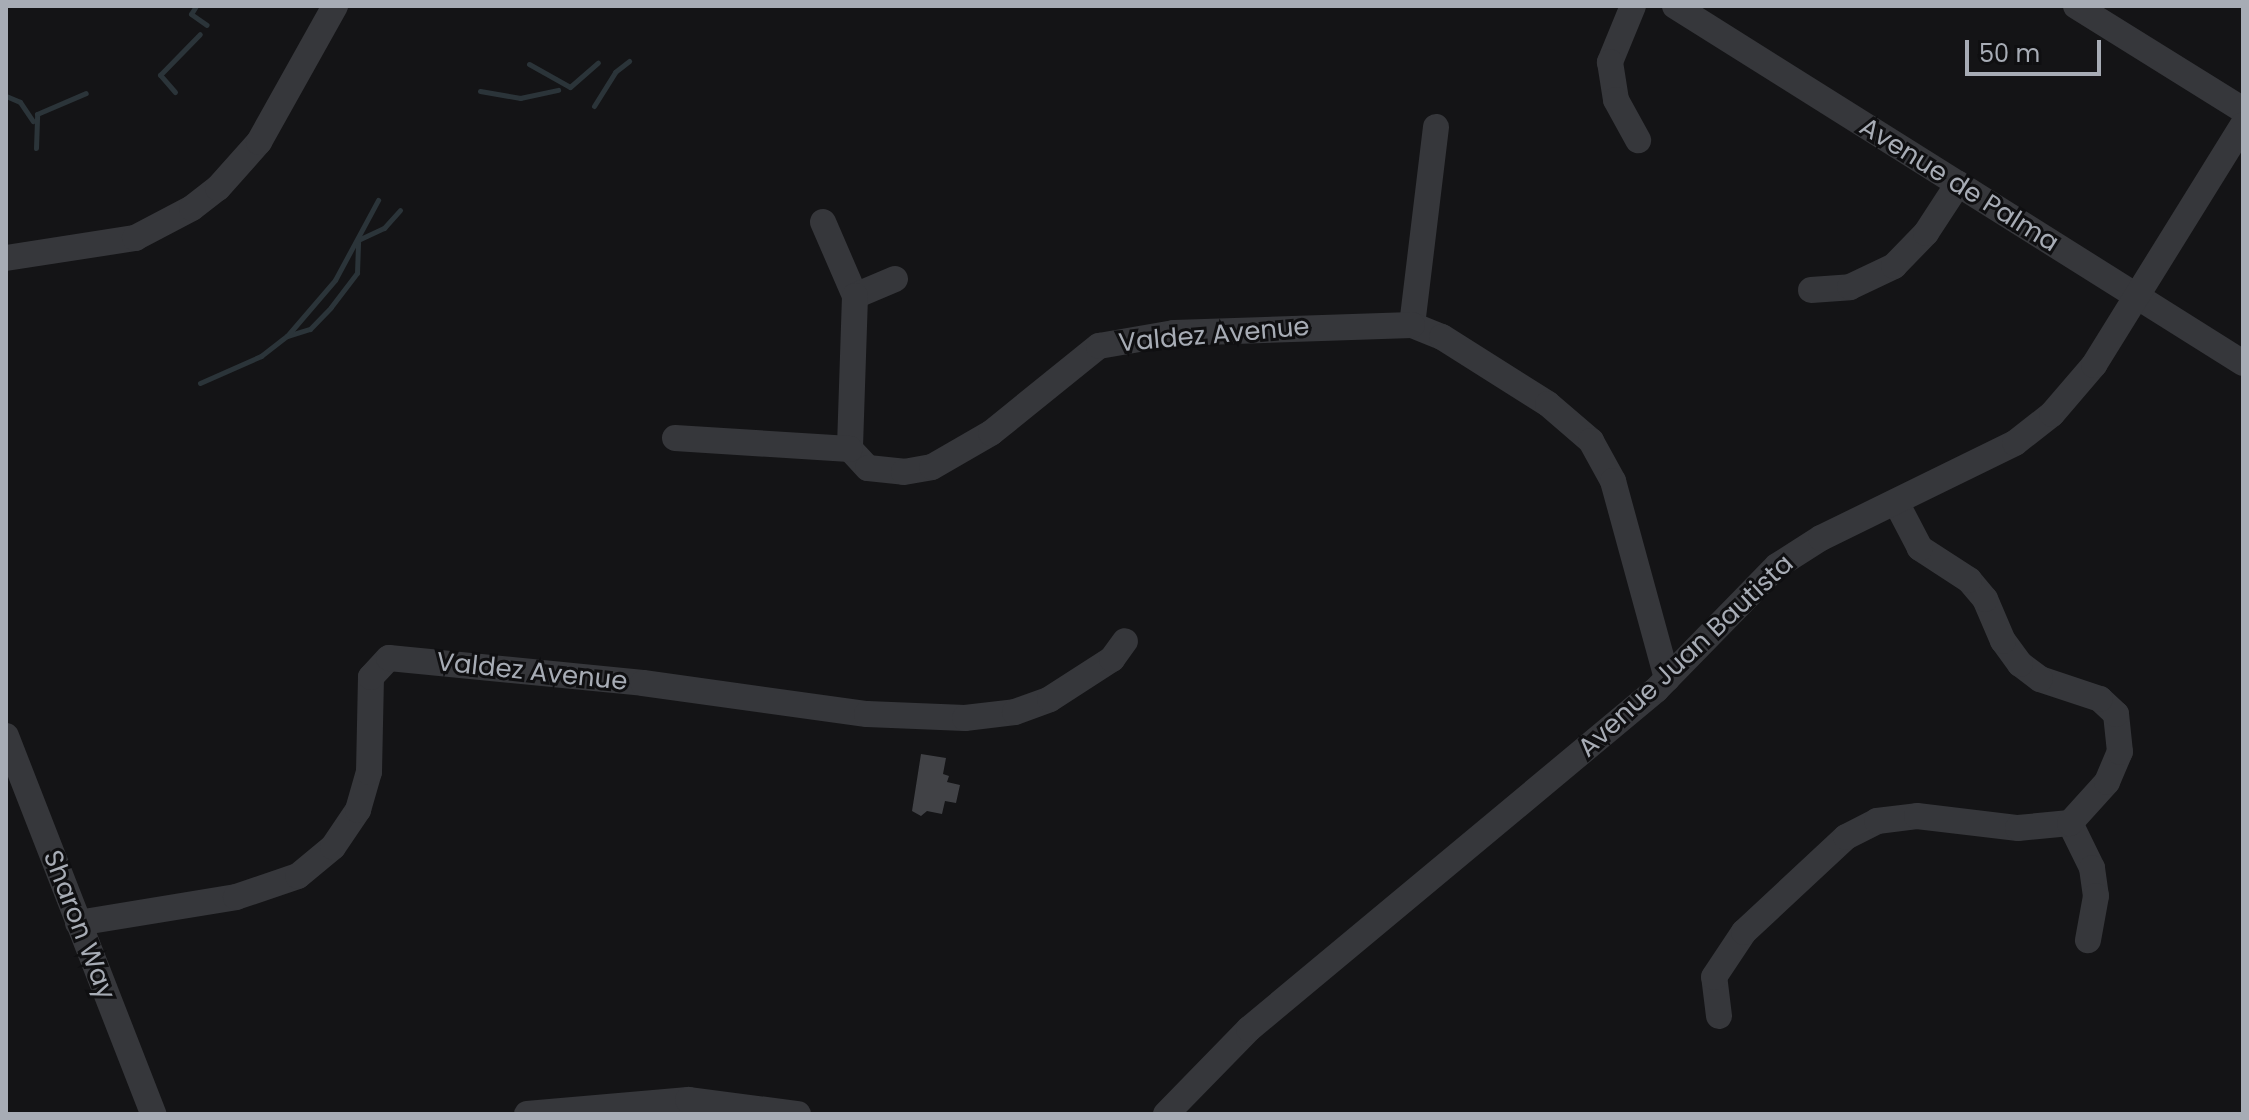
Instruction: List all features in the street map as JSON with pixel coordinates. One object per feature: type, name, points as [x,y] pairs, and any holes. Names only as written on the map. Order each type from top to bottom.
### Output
[{"type":"street","points":[[6,258],[135,238],[192,208],[218,188],[259,142],[335,6]]},
{"type":"street","points":[[1633,6],[1622,22],[1610,62],[1616,100],[1638,140]]},
{"type":"street","name":"Avenue de Palma","points":[[1675,6],[2243,363]]},
{"type":"street","points":[[2076,6],[2243,110]]},
{"type":"street","name":"Avenue Juan Bautista","points":[[1166,1114],[1249,1029],[1667,679],[1777,566],[1821,538],[2032,431],[2078,388],[2243,125]]},
{"type":"street","points":[[1436,127],[1412,325],[1442,337],[1548,404],[1591,441],[1613,481],[1667,679]]},
{"type":"street","points":[[1811,290],[1850,287],[1894,266],[1926,233],[1958,184]]},
{"type":"street","points":[[675,438],[850,449],[855,296],[823,222]]},
{"type":"street","points":[[855,296],[895,279]]},
{"type":"street","name":"Valdez Avenue","points":[[850,449],[868,468],[904,472],[932,467],[1037,399],[1080,357],[1124,339],[1412,325]]},
{"type":"street","points":[[1719,1016],[1714,977],[1744,932],[1846,837],[1877,821],[1917,816],[2018,828],[2070,823],[2107,782],[2120,752],[2116,714],[2100,699],[2040,679],[2020,664],[2003,641],[1985,599],[1969,580],[1920,548],[1896,502]]},
{"type":"street","name":"Valdez Avenue","points":[[78,923],[236,897],[298,876],[333,847],[358,810],[369,772],[371,677],[389,658],[643,683],[867,714],[965,718],[1015,712],[1050,699],[1093,673],[1125,641]]},
{"type":"street","name":"Sharon Way","points":[[6,736],[153,1114]]},
{"type":"street","points":[[2070,823],[2092,868],[2096,896],[2088,940]]},
{"type":"street","points":[[527,1114],[688,1100],[798,1114]]},
{"type":"building","points":[[921,754],[946,758],[943,774],[949,776],[947,782],[960,785],[956,803],[945,801],[942,814],[927,811],[921,816],[912,811]]},
{"type":"waterway","points":[[196,6],[191,14],[207,25]]},
{"type":"waterway","points":[[175,92],[160,75],[200,34]]},
{"type":"waterway","points":[[594,106],[615,72],[629,61]]},
{"type":"waterway","points":[[529,64],[570,87],[598,63]]},
{"type":"waterway","points":[[480,91],[520,98],[558,90]]},
{"type":"waterway","points":[[36,148],[37,114],[86,93]]},
{"type":"waterway","points":[[6,96],[20,102],[33,121]]},
{"type":"waterway","points":[[200,383],[261,356],[287,336],[335,280],[378,200]]},
{"type":"waterway","points":[[287,336],[310,329],[331,307],[357,273],[358,240],[384,228],[400,210]]}]
